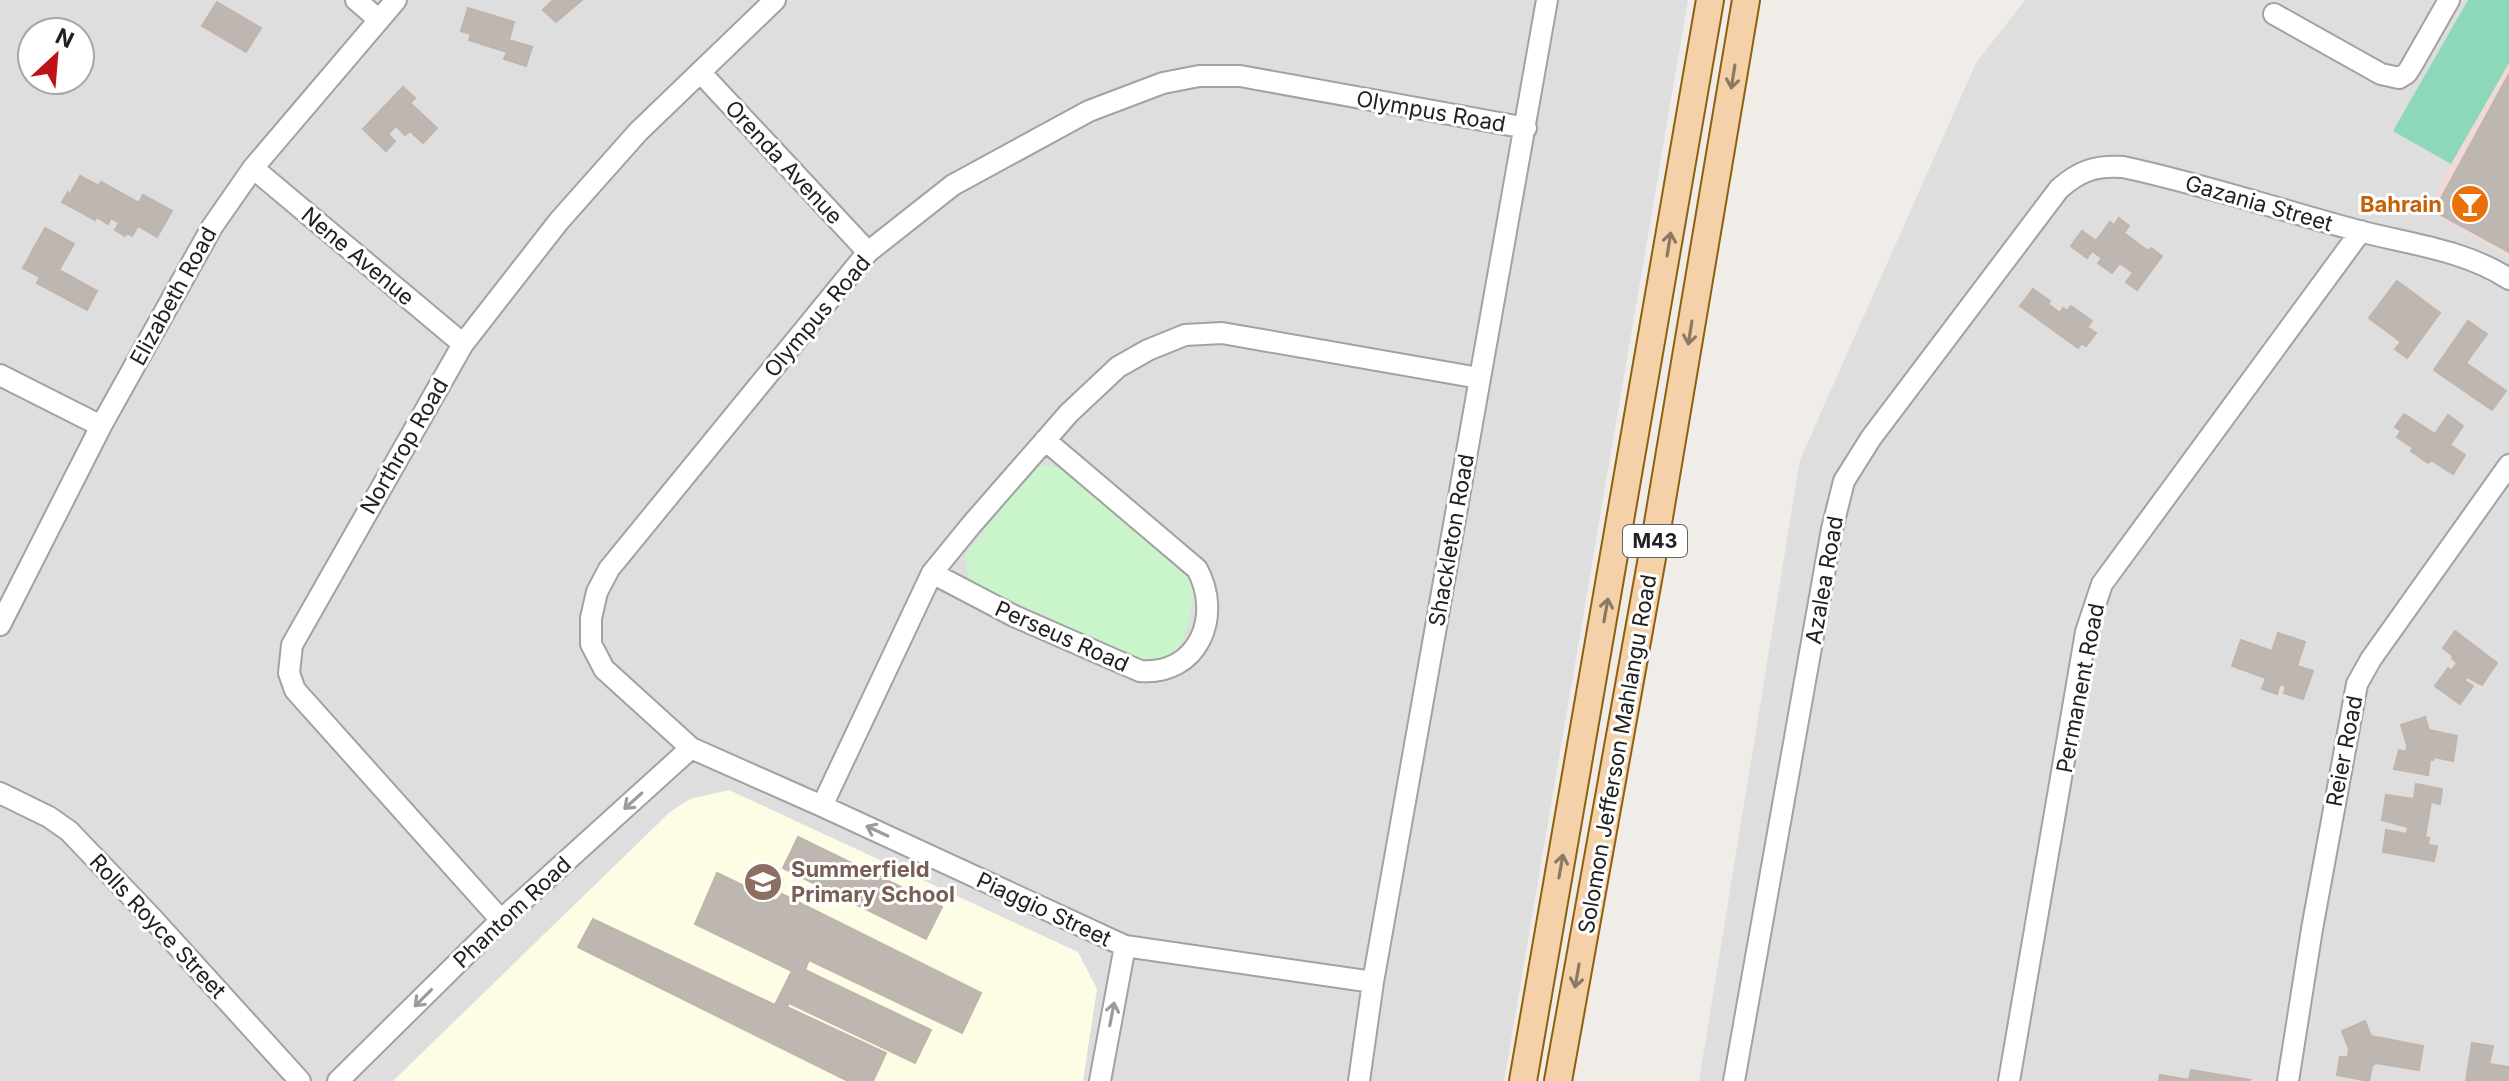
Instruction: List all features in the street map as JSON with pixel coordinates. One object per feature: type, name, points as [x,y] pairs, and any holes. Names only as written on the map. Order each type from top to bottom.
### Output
[{"type":"main road","name":"Solomon Jefferson Mahlangu Road","points":[[1523,1081],[1710,0]]},
{"type":"main road","name":"Solomon Jefferson Mahlangu Road","points":[[1558,1081],[1655,541],[1746,0]]},
{"type":"street","points":[[356,0],[378,19]]},
{"type":"street","name":"Elizabeth Road","points":[[0,625],[101,426],[212,227],[253,168],[396,0]]},
{"type":"street","name":"Northrop Road","points":[[501,920],[295,690],[289,673],[292,645],[463,344],[559,221],[638,132],[775,0]]},
{"type":"street","name":"Shackleton Road","points":[[1359,1081],[1373,982],[1547,0]]},
{"type":"street","points":[[2274,14],[2381,74],[2399,78],[2407,73],[2444,2]]},
{"type":"street","name":"Orenda Avenue","points":[[700,72],[868,252]]},
{"type":"street","name":"Olympus Road","points":[[691,748],[604,669],[591,644],[591,618],[597,592],[609,569],[868,252],[953,185],[1014,149],[1089,111],[1163,83],[1199,76],[1240,76],[1526,128]]},
{"type":"street","name":"Gazania Street","points":[[2098,166],[2148,172],[2454,254],[2486,265],[2509,279]]},
{"type":"street","name":"Azalea Road","points":[[1734,1081],[1832,529],[1844,481],[1871,438],[2059,189],[2079,172],[2098,166]]},
{"type":"street","name":"Nene Avenue","points":[[253,168],[463,344]]},
{"type":"street","name":"Permanent Road","points":[[2009,1081],[2086,632],[2102,584],[2361,231]]},
{"type":"street","points":[[822,806],[932,573],[1069,413],[1118,367],[1148,350],[1185,335],[1222,333],[1479,378]]},
{"type":"street","points":[[0,375],[101,426]]},
{"type":"street","name":"Perseus Road","points":[[932,573],[1014,616],[1140,671],[1154,672],[1174,667],[1190,655],[1204,632],[1206,618],[1206,585],[1197,569],[1045,440]]},
{"type":"street","name":"Reier Road","points":[[2288,1081],[2357,684],[2371,659],[2509,465]]},
{"type":"street","name":"Piaggio Street","points":[[691,748],[1125,946],[1373,982]]},
{"type":"street","name":"Phantom Road","points":[[338,1081],[501,920],[691,748]]},
{"type":"street","name":"Rolls Royce Street","points":[[0,793],[49,817],[69,831],[300,1081]]},
{"type":"street","points":[[1100,1081],[1125,946]]},
{"type":"shaded area","points":[[0,0],[1688,0],[1504,1081],[0,1081]]},
{"type":"shaded area","points":[[2025,0],[2509,0],[2509,1081],[1699,1081],[1800,460],[1976,63]]},
{"type":"shaded area","points":[[2509,63],[2509,257],[2428,210]]},
{"type":"shaded area","name":"Summerfield Primary School","points":[[729,790],[1078,952],[1097,989],[1083,1081],[393,1081],[670,812],[690,799]]},
{"type":"green space","points":[[2468,0],[2509,0],[2509,63],[2451,164],[2393,131]]},
{"type":"green space","points":[[1043,465],[1066,470],[1189,577],[1193,590],[1191,610],[1182,642],[1173,655],[1157,660],[1130,655],[980,586],[968,576],[965,556],[1031,470]]},
{"type":"building","points":[[553,0],[582,0],[556,22],[543,10]]},
{"type":"building","points":[[217,2],[261,28],[246,52],[202,26]]},
{"type":"building","points":[[468,8],[514,22],[509,40],[532,47],[526,66],[504,59],[507,52],[469,40],[471,34],[461,31]]},
{"type":"building","points":[[2509,74],[2509,252],[2434,211]]},
{"type":"building","points":[[403,87],[415,98],[410,103],[437,128],[423,143],[410,131],[405,135],[396,126],[388,134],[395,141],[386,151],[363,129]]},
{"type":"building","points":[[80,176],[99,186],[101,182],[139,203],[143,195],[172,211],[157,237],[138,226],[132,236],[127,233],[125,236],[115,230],[119,223],[111,218],[108,224],[97,217],[95,220],[62,202]]},
{"type":"building","points":[[2119,218],[2129,226],[2124,233],[2148,251],[2151,248],[2162,256],[2137,290],[2126,282],[2133,273],[2120,263],[2112,273],[2098,263],[2102,258],[2092,251],[2087,258],[2071,246],[2082,231],[2096,241],[2110,222],[2114,225]]},
{"type":"building","points":[[45,228],[74,244],[59,270],[97,291],[87,310],[37,283],[40,277],[23,268]]},
{"type":"building","points":[[2397,281],[2440,313],[2407,358],[2395,349],[2401,342],[2369,318]]},
{"type":"building","points":[[2033,289],[2060,313],[2063,308],[2067,311],[2071,306],[2092,321],[2087,327],[2096,333],[2086,346],[2082,343],[2078,348],[2020,306]]},
{"type":"building","points":[[2468,321],[2487,334],[2466,363],[2506,391],[2492,410],[2434,370]]},
{"type":"building","points":[[2404,414],[2435,434],[2448,415],[2463,426],[2450,445],[2465,455],[2453,474],[2431,460],[2428,463],[2397,437],[2401,431],[2395,427]]},
{"type":"building","points":[[2455,631],[2497,663],[2482,685],[2467,677],[2464,680],[2473,686],[2460,704],[2435,686],[2448,668],[2451,671],[2457,663],[2443,648]]},
{"type":"building","points":[[2278,633],[2305,642],[2297,666],[2313,671],[2303,699],[2284,693],[2286,686],[2280,684],[2277,694],[2262,689],[2266,678],[2232,666],[2241,640],[2272,651]]},
{"type":"building","points":[[2425,717],[2429,730],[2457,736],[2453,761],[2434,757],[2430,760],[2428,775],[2394,769],[2399,750],[2406,752],[2401,725]]},
{"type":"building","points":[[2416,784],[2442,789],[2440,804],[2431,802],[2425,837],[2429,838],[2428,845],[2437,846],[2434,861],[2383,852],[2386,830],[2407,834],[2408,827],[2382,820],[2386,795],[2414,799]]},
{"type":"building","points":[[798,837],[942,907],[926,939],[783,868]]},
{"type":"building","points":[[717,873],[776,901],[782,894],[981,993],[962,1033],[809,960],[805,970],[931,1030],[915,1063],[789,1003],[787,1007],[886,1053],[873,1081],[848,1081],[578,947],[593,919],[775,1005],[792,971],[695,924]]},
{"type":"building","points":[[2365,1021],[2371,1036],[2423,1046],[2419,1070],[2376,1063],[2372,1066],[2369,1081],[2337,1075],[2340,1057],[2348,1057],[2349,1049],[2342,1031]]},
{"type":"building","points":[[2472,1043],[2493,1046],[2489,1064],[2509,1067],[2509,1081],[2466,1081]]},
{"type":"building","points":[[2191,1070],[2250,1080],[2159,1081],[2160,1075],[2189,1080]]},
{"type":"place","name":"Bahrain","points":[[2470,204]]},
{"type":"place","name":"Summerfield Primary School","points":[[763,882]]}]
